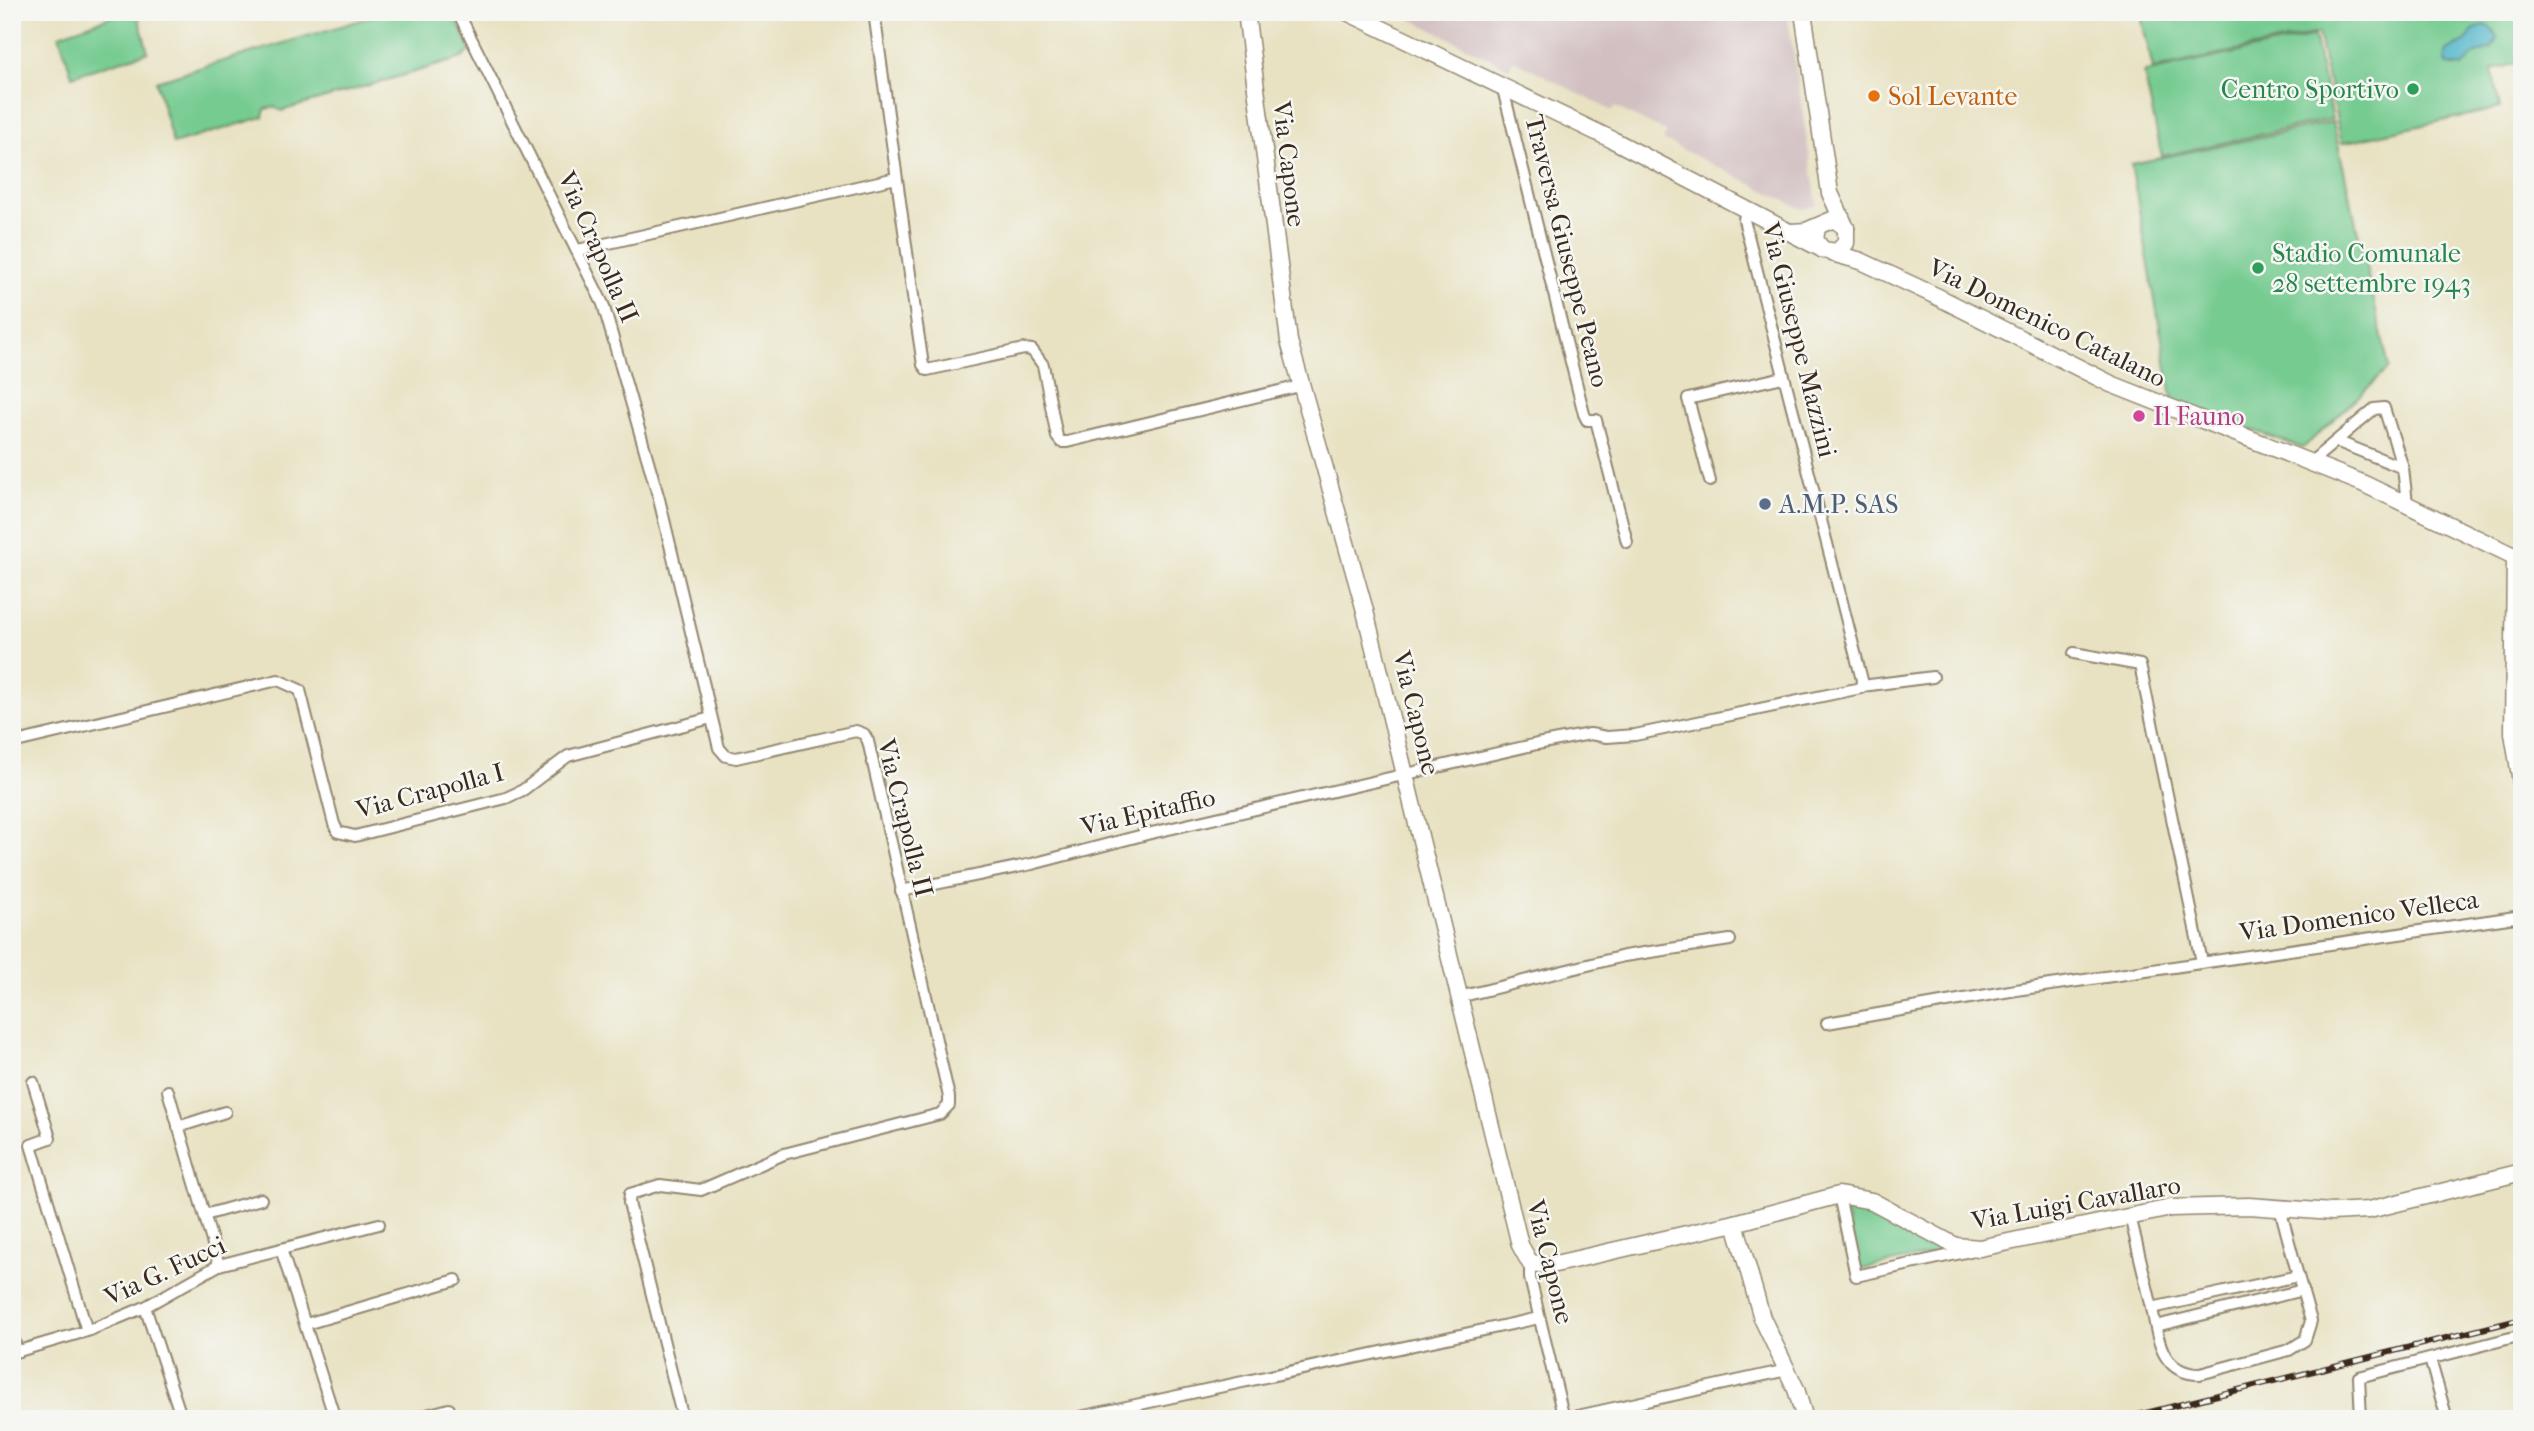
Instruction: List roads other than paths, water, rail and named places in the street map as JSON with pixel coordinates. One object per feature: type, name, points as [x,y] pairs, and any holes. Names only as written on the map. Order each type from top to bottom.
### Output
[{"type":"street","name":"Via Crapolla II","points":[[458,12],[603,304],[659,499],[719,748],[726,756],[736,758],[856,732],[864,734],[949,1097],[946,1110],[784,1154],[701,1190],[660,1185],[630,1194],[629,1203],[683,1419]]},
{"type":"street","points":[[874,12],[923,365],[927,370],[934,371],[1024,349],[1032,350],[1044,365],[1060,442],[1067,443],[1300,386]]},
{"type":"street","name":"Via Capone","points":[[1246,12],[1289,341],[1346,537],[1520,1245],[1530,1263],[1539,1318],[1564,1419]]},
{"type":"street","name":"Via Domenico Catalano","points":[[1347,12],[1502,85],[1826,250],[1861,261],[2101,380],[2311,462],[2407,503],[2519,558]]},
{"type":"street","points":[[1802,12],[1830,193],[1861,261]]},
{"type":"street","name":"Traversa Giuseppe Peano","points":[[1502,85],[1584,414],[1587,420],[1596,420],[1627,542]]},
{"type":"street","points":[[578,250],[896,178]]},
{"type":"street","points":[[1830,193],[1814,236],[1826,250],[1844,247],[1847,233]]},
{"type":"street","name":"Via Giuseppe Mazzini","points":[[1746,208],[1744,220],[1862,686]]},
{"type":"street","points":[[1792,232],[1834,219],[1847,233]]},
{"type":"street","points":[[1710,481],[1688,400],[1783,377]]},
{"type":"street","points":[[2311,462],[2374,409],[2384,408],[2403,468],[2407,503]]},
{"type":"street","points":[[2336,441],[2403,468]]},
{"type":"street","points":[[2519,558],[2513,733],[2522,788]]},
{"type":"street","points":[[2074,653],[2140,665],[2202,962]]},
{"type":"street","points":[[1406,776],[1584,734],[1635,736],[1859,689],[1862,686],[1872,687],[1933,677]]},
{"type":"street","name":"Via Crapolla I","points":[[12,743],[278,680],[292,684],[300,690],[334,824],[344,835],[355,836],[506,798],[523,790],[568,756],[710,718]]},
{"type":"street","name":"Via Epitaffio","points":[[901,891],[1032,864],[1147,834],[1406,776]]},
{"type":"street","name":"Via Domenico Velleca","points":[[1827,1023],[2202,962],[2522,916]]},
{"type":"street","points":[[1459,998],[1624,957],[1730,940]]},
{"type":"street","points":[[33,1082],[50,1138],[31,1145],[87,1331]]},
{"type":"street","points":[[168,1091],[219,1265]]},
{"type":"street","points":[[178,1127],[225,1112]]},
{"type":"street","name":"Via Luigi Cavallaro","points":[[1530,1263],[1551,1265],[1735,1223],[1839,1195],[1872,1201],[1956,1246],[1980,1248],[2185,1207],[2280,1208],[2332,1212],[2369,1210],[2522,1172]]},
{"type":"street","points":[[1839,1195],[1856,1276],[1980,1248]]},
{"type":"street","points":[[205,1215],[261,1199]]},
{"type":"street","points":[[2130,1216],[2163,1354],[2169,1364],[2189,1374],[2200,1374],[2298,1346],[2305,1340],[2311,1321],[2280,1208]]},
{"type":"street","points":[[1735,1223],[1762,1318],[1787,1370],[1805,1419]]},
{"type":"street","name":"Via G. Fucci","points":[[15,1352],[87,1331],[145,1307],[219,1265],[379,1224]]},
{"type":"street","points":[[281,1250],[335,1419]]},
{"type":"street","points":[[2152,1308],[2298,1276]]},
{"type":"street","points":[[306,1324],[456,1280]]},
{"type":"street","points":[[2156,1326],[2303,1290]]},
{"type":"street","points":[[145,1307],[182,1419]]},
{"type":"street","points":[[1080,1417],[1539,1318]]},
{"type":"street","points":[[12,1334],[15,1352]]},
{"type":"street","points":[[2361,1417],[2359,1377],[2520,1336],[2522,1348]]},
{"type":"street","points":[[2430,1359],[2447,1419]]},
{"type":"street","points":[[1564,1419],[1787,1370]]},
{"type":"street","points":[[412,1419],[449,1409]]},
{"type":"water","points":[[2486,25],[2493,30],[2497,38],[2492,48],[2474,55],[2462,67],[2448,65],[2445,59],[2447,51],[2466,41],[2474,29]]},
{"type":"railway","points":[[2122,1419],[2522,1319]]},
{"type":"place","name":"Centro Sportivo","points":[[2413,89]]},
{"type":"place","name":"Sol Levante","points":[[1874,96]]},
{"type":"place","name":"Stadio Comunale 28 settembre 1943","points":[[2258,268]]},
{"type":"place","name":"Il Fauno","points":[[2139,416]]},
{"type":"place","name":"A.M.P. SAS","points":[[1765,504]]}]
